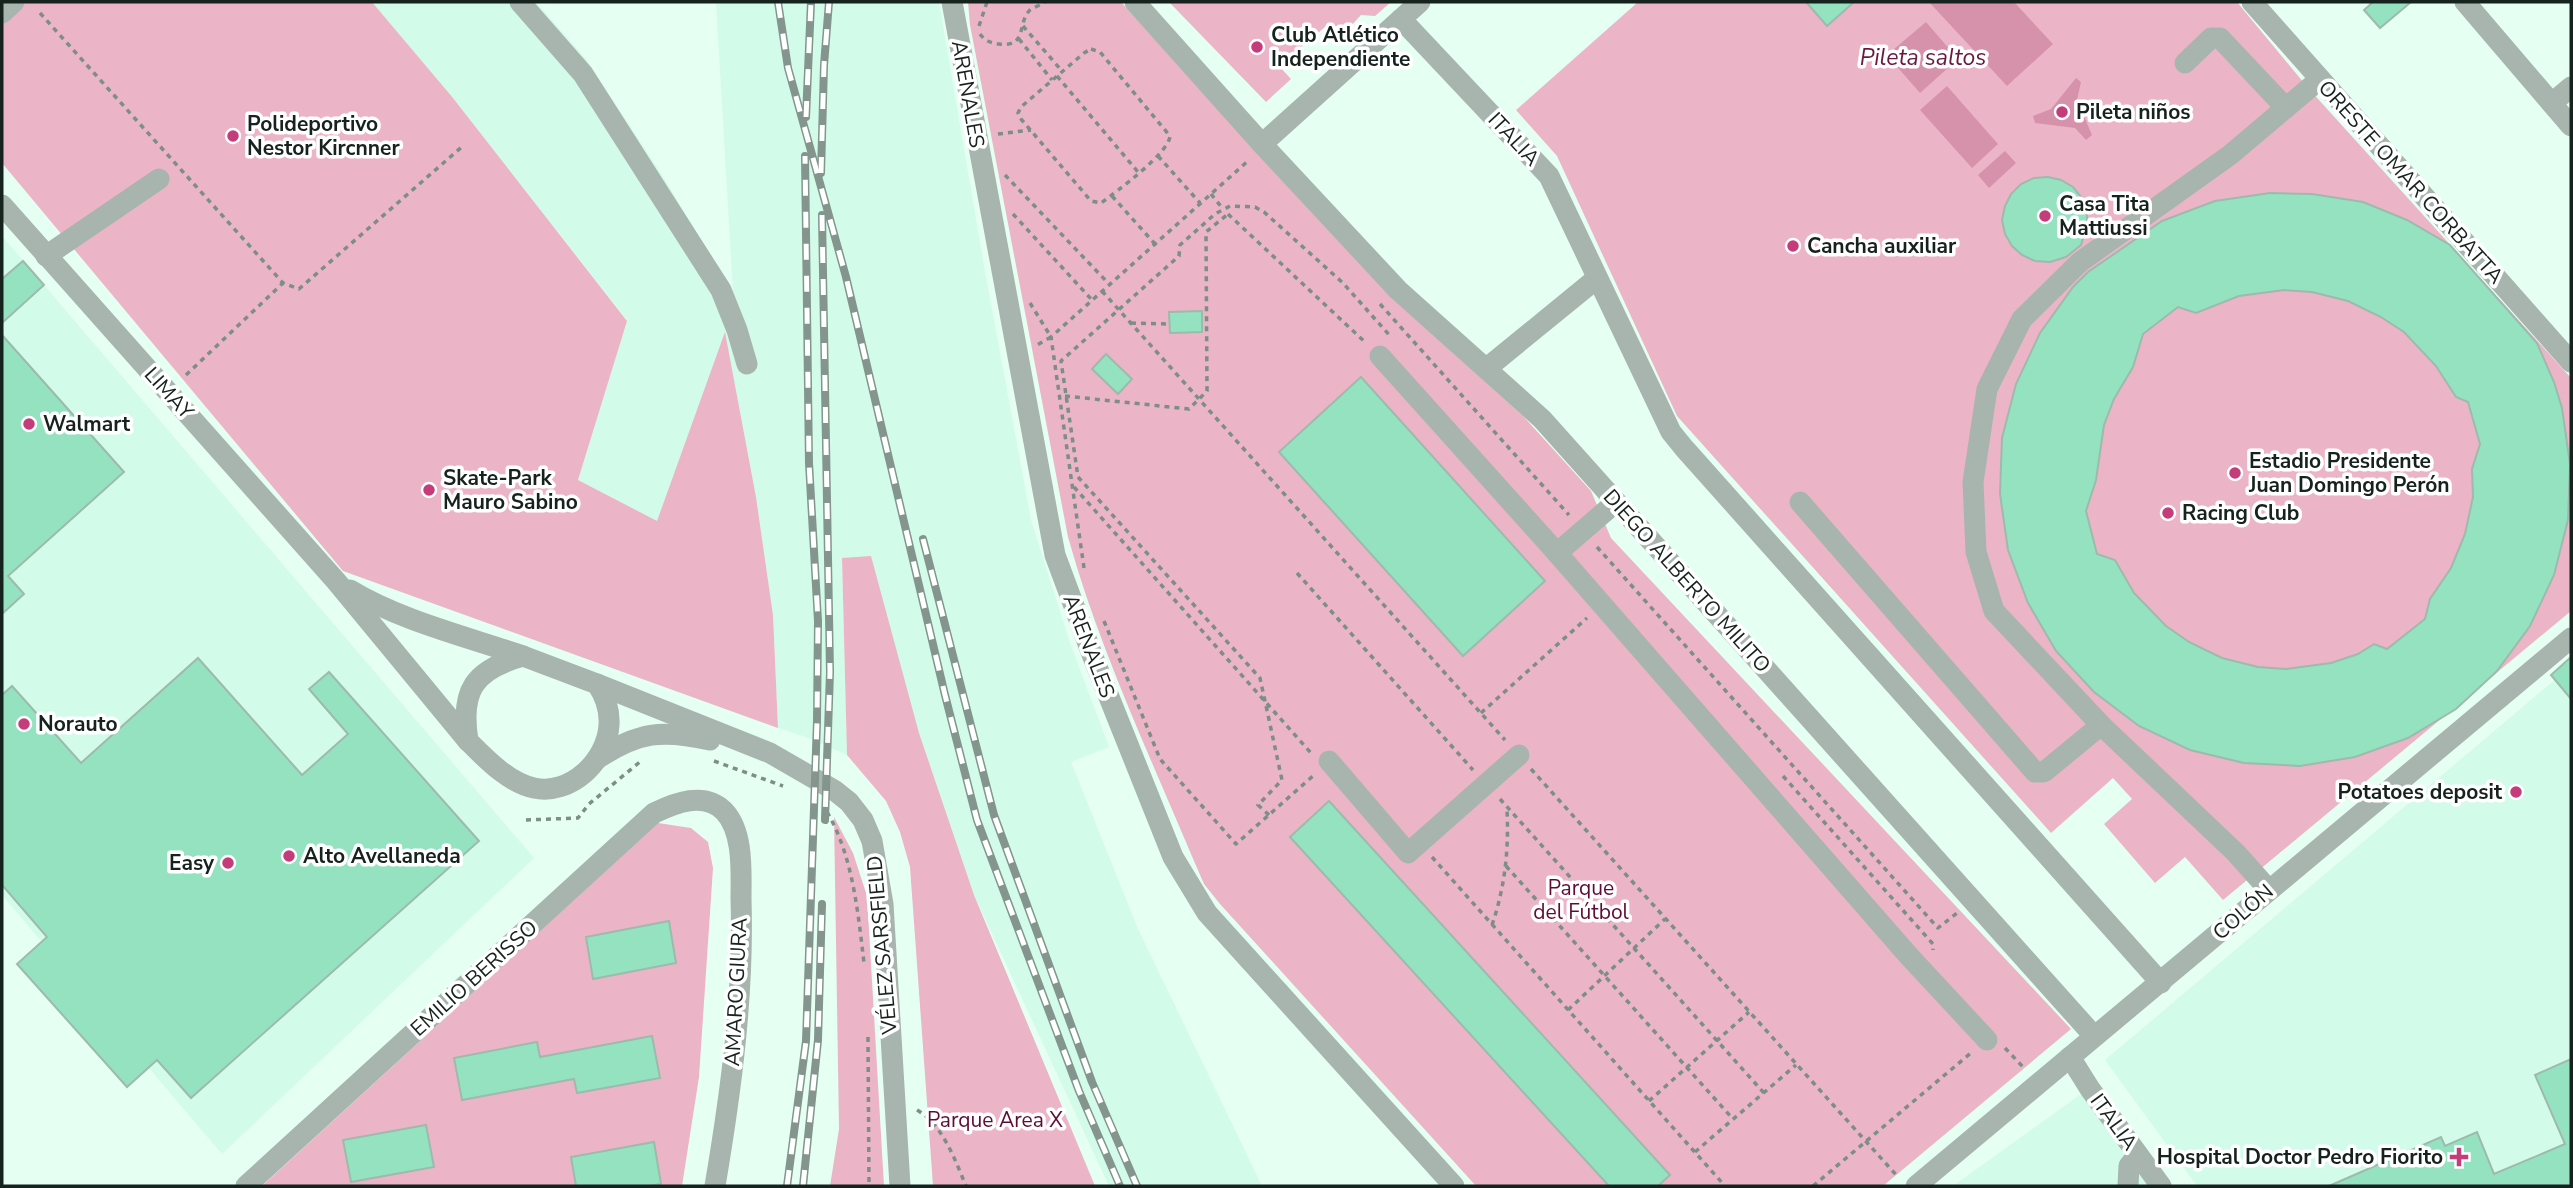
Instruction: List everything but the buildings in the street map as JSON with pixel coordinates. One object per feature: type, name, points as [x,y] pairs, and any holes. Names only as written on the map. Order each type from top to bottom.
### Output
[{"type":"street","points":[[2,13],[15,2]]},
{"type":"street","points":[[520,2],[583,74],[721,290],[747,364]]},
{"type":"street","name":"ARENALES","points":[[952,2],[1055,555],[1173,857],[1206,913],[1454,1186]]},
{"type":"street","name":"DIEGO ALBERTO MILITO","points":[[1135,2],[1257,150],[1398,290],[1542,419],[2094,1036]]},
{"type":"street","points":[[1257,150],[1420,2]]},
{"type":"street","name":"ORESTE OMAR CORBATTA","points":[[2252,2],[2571,362]]},
{"type":"street","points":[[2465,2],[2571,126]]},
{"type":"street","name":"ITALIA","points":[[1401,19],[1549,176],[1671,432],[2161,983]]},
{"type":"street","points":[[2185,63],[2211,38],[2220,38],[2286,108]]},
{"type":"street","points":[[2269,890],[2236,853],[2101,725],[1994,611],[1976,552],[1973,482],[1987,389],[2022,319],[2080,262],[2230,155],[2320,79]]},
{"type":"street","points":[[2552,103],[2571,88]]},
{"type":"street","points":[[46,256],[159,179]]},
{"type":"street","name":"LIMAY","points":[[2,205],[337,581],[468,741]]},
{"type":"street","points":[[1487,368],[1596,279]]},
{"type":"street","points":[[1389,350],[1602,605],[1908,955],[1990,1038]]},
{"type":"street","points":[[1557,553],[1616,502]]},
{"type":"street","points":[[1800,502],[2035,772],[2044,772],[2101,725]]},
{"type":"street","name":"LIMAY","points":[[337,581],[370,601],[523,656]]},
{"type":"street","name":"COLÓN","points":[[1908,1183],[2161,983],[2571,638]]},
{"type":"street","points":[[523,656],[597,684],[608,707],[609,724],[597,759],[582,776],[566,786],[536,789],[517,783],[468,741],[465,720],[472,685],[492,667],[523,656]]},
{"type":"street","name":"VÉLEZ SARSFIELD","points":[[597,684],[770,753],[834,790],[849,802],[863,820],[872,841],[883,904],[900,1186]]},
{"type":"street","name":"VÉLEZ SARSFIELD","points":[[597,759],[622,742],[637,737],[673,734],[770,753]]},
{"type":"street","points":[[1326,764],[1408,853],[1519,755]]},
{"type":"street","name":"EMILIO BERISSO","points":[[246,1186],[654,813],[689,800],[716,805]]},
{"type":"street","name":"AMARO GIURA","points":[[715,1186],[735,1053],[741,989],[742,934],[741,863],[737,841],[733,826],[716,805]]},
{"type":"street","name":"ITALIA","points":[[2070,1057],[2090,1089],[2161,1186]]},
{"type":"street","points":[[2128,1186],[2129,1166],[2138,1155]]},
{"type":"path","points":[[987,2],[979,25],[981,37],[1002,45],[1019,39]]},
{"type":"path","points":[[1019,39],[1029,11],[1045,2]]},
{"type":"path","points":[[40,13],[283,283],[299,289],[464,145]]},
{"type":"path","points":[[1023,26],[1062,71]]},
{"type":"path","points":[[1019,39],[1138,172]]},
{"type":"path","points":[[1091,50],[1100,52],[1170,136],[1170,143],[1158,156],[1101,203],[1090,201],[1018,113],[1021,107],[1055,78],[1084,53],[1091,50]]},
{"type":"path","points":[[976,138],[1031,130]]},
{"type":"path","points":[[1257,150],[1051,337],[1078,477],[1260,678],[1282,780],[1258,805],[1269,815]]},
{"type":"path","points":[[1158,156],[1200,203]]},
{"type":"path","points":[[982,171],[1008,176],[1110,284]]},
{"type":"path","points":[[1211,194],[1228,214],[1389,350]]},
{"type":"path","points":[[1112,195],[1155,244]]},
{"type":"path","points":[[988,201],[1006,206],[1092,300]]},
{"type":"path","points":[[1085,574],[1062,396],[1061,361],[1179,256],[1180,245],[1215,214],[1230,206],[1255,207],[1264,212],[1343,283],[1389,350]]},
{"type":"path","points":[[1062,396],[1189,409],[1207,391],[1206,232],[1228,214]]},
{"type":"path","points":[[186,375],[283,283]]},
{"type":"path","points":[[1102,291],[1796,1065],[1866,1142],[1908,1183]]},
{"type":"path","points":[[1375,296],[1938,928],[1961,910]]},
{"type":"path","points":[[1130,323],[1168,324]]},
{"type":"path","points":[[1073,486],[1264,699],[1326,764],[1236,844],[1160,759],[1100,611]]},
{"type":"path","points":[[1297,573],[1764,1093]]},
{"type":"path","points":[[1481,713],[1602,605]]},
{"type":"path","points":[[526,820],[578,818],[589,804],[637,763],[647,758]]},
{"type":"path","points":[[712,761],[790,789]]},
{"type":"path","points":[[1776,768],[1933,944],[1933,957]]},
{"type":"path","points":[[821,802],[840,835],[858,912],[864,972]]},
{"type":"path","points":[[1492,925],[1502,898],[1506,866],[1507,807]]},
{"type":"path","points":[[1419,843],[1725,1186]]},
{"type":"path","points":[[1506,866],[1733,1119]]},
{"type":"path","points":[[1568,1010],[1665,919]]},
{"type":"path","points":[[1649,1101],[1749,1012]]},
{"type":"path","points":[[868,1035],[869,1186]]},
{"type":"path","points":[[1813,1186],[1990,1038],[2028,1073]]},
{"type":"path","points":[[1695,1153],[1796,1065]]},
{"type":"path","points":[[912,1108],[933,1123],[947,1144],[966,1186]]},
{"type":"shaded area","points":[[372,2],[536,2],[586,59],[662,175],[733,293],[716,2],[939,2],[1031,520],[1070,643],[1109,747],[1071,762],[1138,929],[1262,1186],[1109,1186],[974,895],[919,733],[842,559],[847,755],[778,728],[773,615],[756,497],[725,334],[657,522],[578,480],[627,320],[453,98]]},
{"type":"shaded area","points":[[2,236],[534,858],[222,1154],[2,895]]},
{"type":"shaded area","points":[[2571,666],[2571,1186],[2197,1186],[2105,1060]]},
{"type":"shaded area","points":[[2088,1089],[2159,1186],[1953,1186]]},
{"type":"green space","points":[[2,2],[372,2],[453,98],[627,321],[578,480],[657,521],[725,332],[756,497],[773,615],[778,728],[343,571],[2,163]]},
{"type":"green space","name":"Parque del Fútbol","points":[[968,2],[1121,2],[1389,295],[1524,417],[1591,491],[1611,538],[2071,1029],[1883,1186],[1476,1186],[1220,904],[1204,884],[1194,861],[1094,619],[1068,537],[970,25]]},
{"type":"green space","name":"Club Atlético Independiente","points":[[1169,2],[1391,2],[1375,16],[1361,15],[1351,26],[1326,26],[1279,66],[1291,79],[1266,102]]},
{"type":"green space","name":"Racing Club","points":[[1638,2],[2237,2],[2309,89],[2571,378],[2571,611],[2223,900],[2185,857],[2155,883],[2104,824],[2132,799],[2113,778],[2051,833],[1677,416],[1557,156],[1516,110]]},
{"type":"green space","name":"Parque Area X","points":[[871,556],[919,733],[974,895],[1095,1186],[933,1186],[910,867],[900,832],[886,801],[847,755],[842,558]]},
{"type":"green space","points":[[834,817],[853,853],[867,896],[884,1186],[830,1186],[839,1129]]},
{"type":"green space","points":[[658,823],[691,828],[708,842],[713,868],[699,1077],[682,1186],[262,1186]]},
{"type":"water","points":[[1929,2],[2014,2],[2053,44],[2007,86]]},
{"type":"water","name":"Pileta saltos","points":[[1926,22],[1958,59],[1920,93],[1887,55]]},
{"type":"water","name":"Pileta niños","points":[[2076,78],[2081,82],[2077,100],[2092,135],[2086,140],[2075,128],[2035,123],[2033,116],[2051,109]]},
{"type":"water","points":[[1947,86],[1998,144],[1972,168],[1920,110]]},
{"type":"water","points":[[2005,151],[2016,163],[1989,188],[1978,175]]},
{"type":"railway","points":[[778,2],[788,68],[846,277],[977,820],[1079,1091],[1120,1186]]},
{"type":"railway","points":[[806,117],[811,2]]},
{"type":"railway","points":[[821,173],[829,2]]},
{"type":"railway","points":[[787,1186],[806,1041],[817,721],[818,621],[809,463],[805,156]]},
{"type":"railway","points":[[822,215],[830,672],[825,820]]},
{"type":"railway","points":[[923,539],[994,815],[1092,1082],[1137,1186]]},
{"type":"railway","points":[[803,1186],[818,1040],[822,904]]},
{"type":"place","name":"Club Atlético Independiente","points":[[1257,47]]},
{"type":"place","name":"Pileta niños","points":[[2062,112]]},
{"type":"place","name":"Polideportivo Nestor Kircnner","points":[[233,136]]},
{"type":"place","name":"Casa Tita Mattiussi","points":[[2045,216]]},
{"type":"place","name":"Cancha auxiliar","points":[[1793,246]]},
{"type":"place","name":"Walmart","points":[[29,424]]},
{"type":"place","name":"Estadio Presidente Juan Domingo Perón","points":[[2235,473]]},
{"type":"place","name":"Skate-Park Mauro Sabino","points":[[429,490]]},
{"type":"place","name":"Racing Club","points":[[2168,513]]},
{"type":"place","name":"Norauto","points":[[24,724]]},
{"type":"place","name":"Potatoes deposit","points":[[2516,792]]},
{"type":"place","name":"Alto Avellaneda","points":[[289,856]]},
{"type":"place","name":"Easy","points":[[228,863]]},
{"type":"place","name":"Hospital Doctor Pedro Fiorito","points":[[2459,1157]]}]
